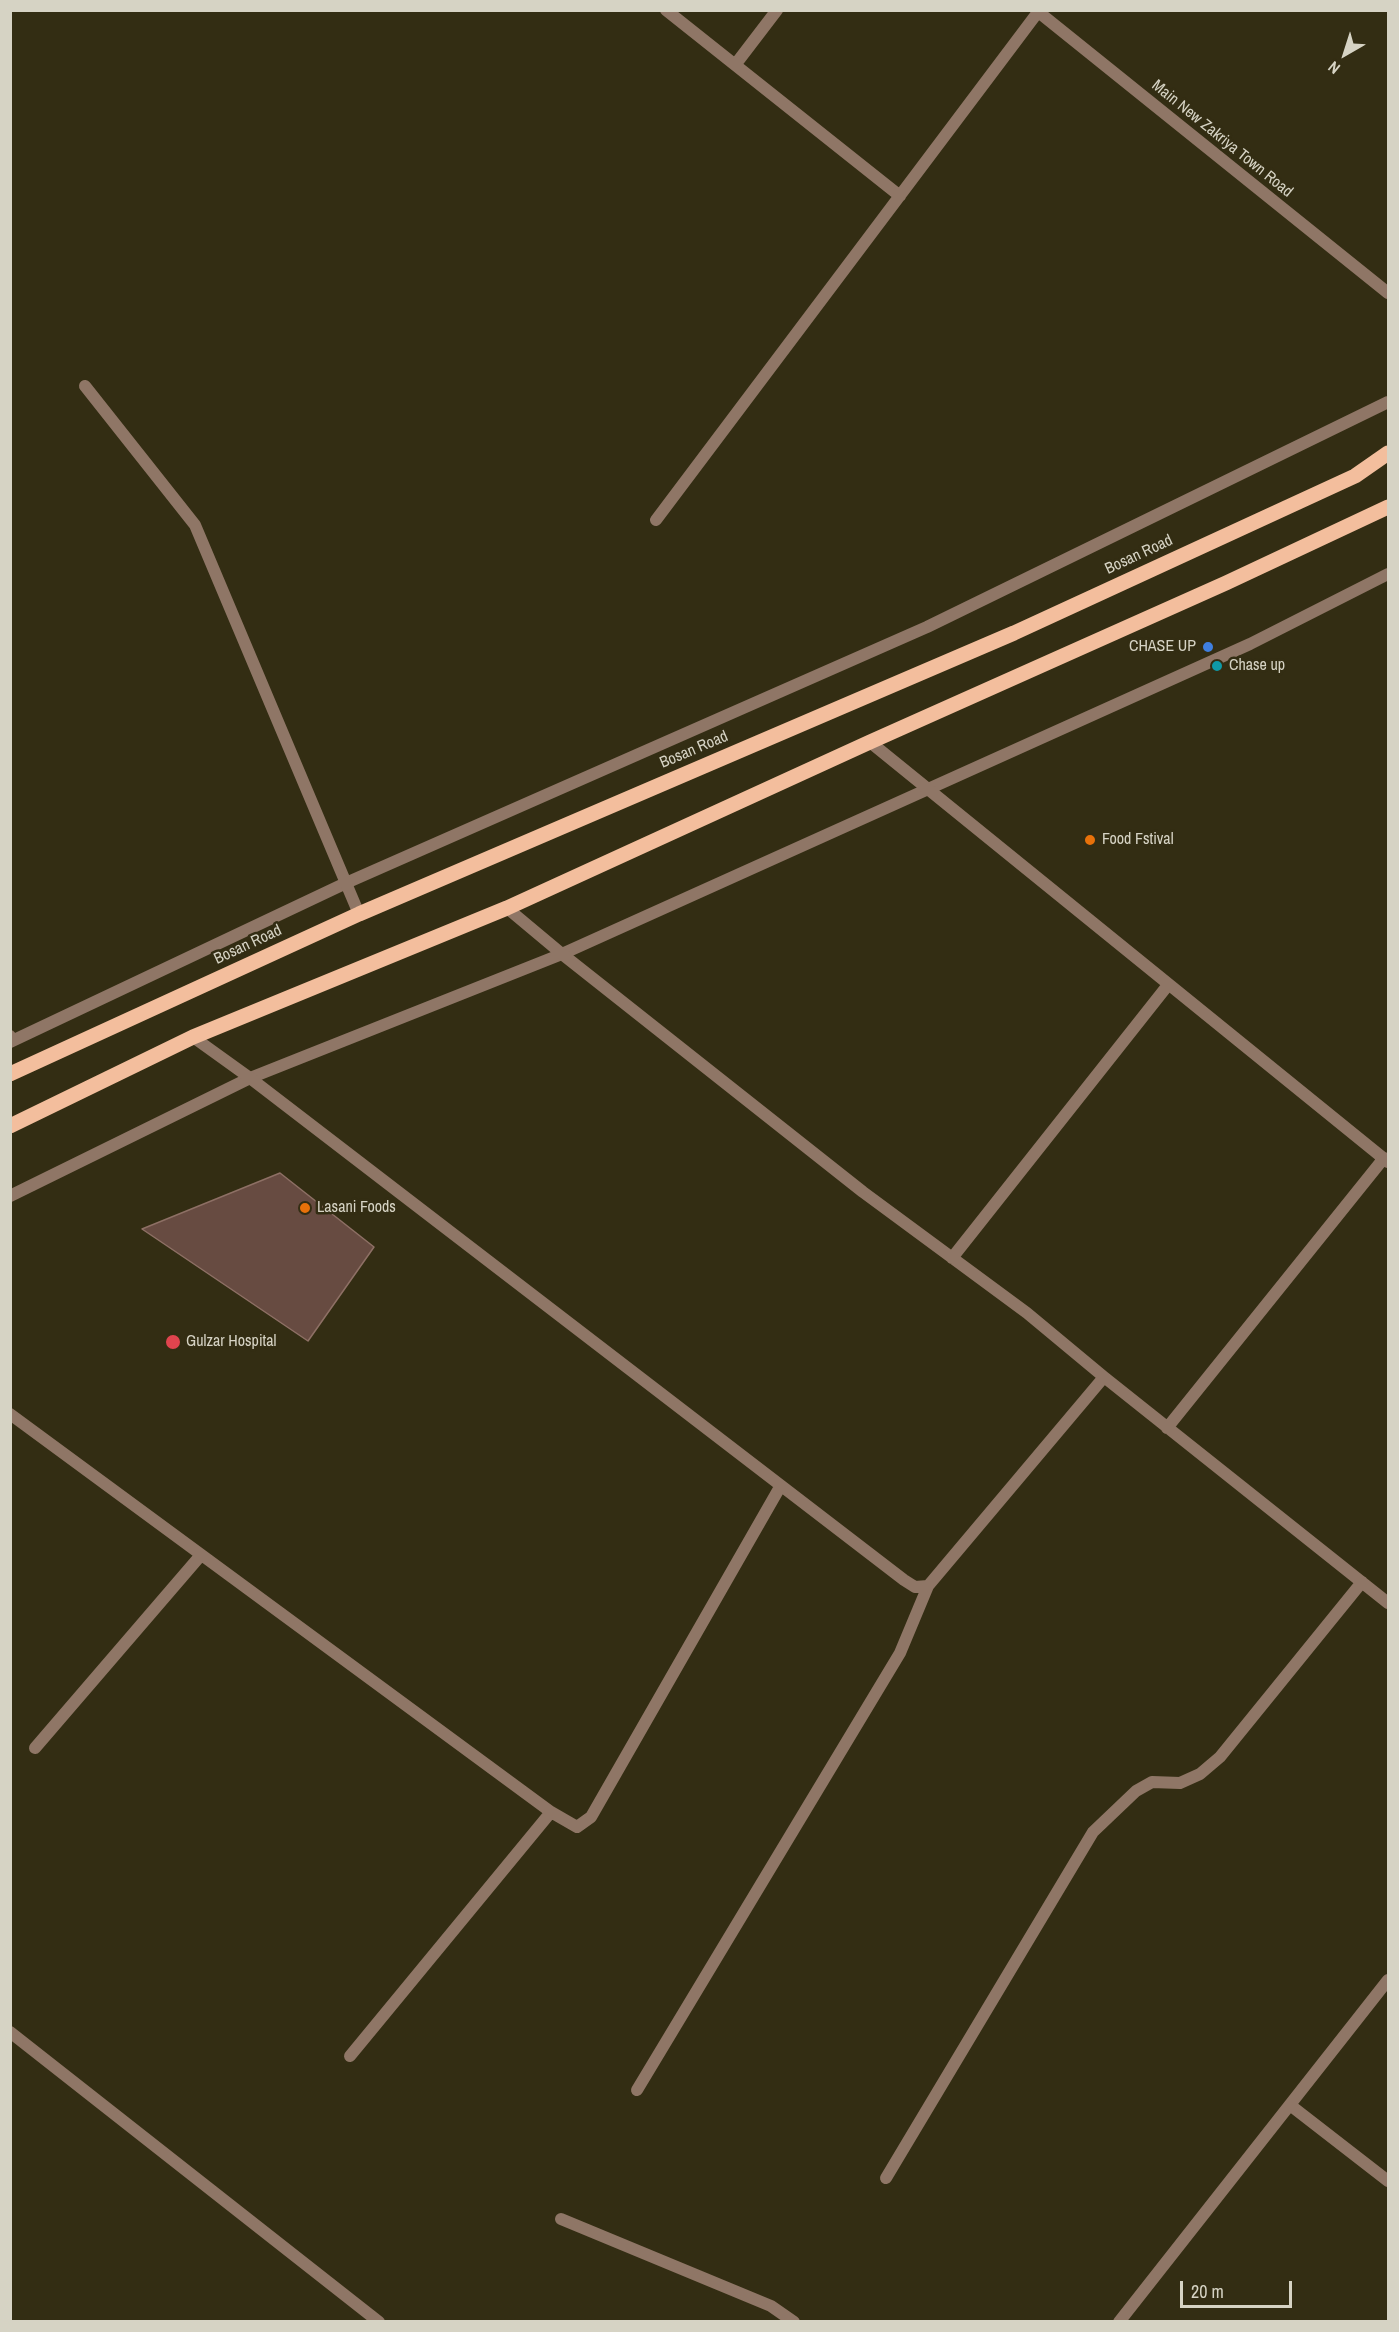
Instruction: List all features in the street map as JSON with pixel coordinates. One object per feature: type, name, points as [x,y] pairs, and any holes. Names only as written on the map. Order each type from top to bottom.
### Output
[{"type":"main road","name":"Bosan Road","points":[[10,1074],[359,914],[1014,633],[1354,476],[1389,453]]},
{"type":"main road","points":[[10,1126],[193,1037],[507,908],[1389,507]]},
{"type":"street","points":[[666,10],[900,196]]},
{"type":"street","points":[[735,64],[777,10]]},
{"type":"street","points":[[656,520],[1037,11]]},
{"type":"street","name":"Main New Zakriya Town Road","points":[[1037,11],[1389,293]]},
{"type":"street","points":[[85,386],[195,525],[359,914]]},
{"type":"street","points":[[11,1039],[346,883],[927,627],[1389,402]]},
{"type":"street","points":[[10,1196],[250,1078],[562,954],[1250,644],[1389,574]]},
{"type":"street","points":[[870,742],[1386,1160],[1167,1428]]},
{"type":"street","points":[[507,908],[863,1192],[1027,1312],[1167,1428],[1389,1604]]},
{"type":"street","points":[[952,1258],[1168,985]]},
{"type":"street","points":[[193,1037],[250,1078],[904,1580],[915,1587],[928,1586]]},
{"type":"street","points":[[637,2090],[900,1653],[928,1586],[1104,1377]]},
{"type":"street","points":[[10,1414],[552,1812],[576,1827],[591,1817],[780,1487]]},
{"type":"street","points":[[35,1748],[201,1555]]},
{"type":"street","points":[[886,2178],[1093,1832],[1136,1791],[1152,1782],[1180,1783],[1200,1774],[1220,1757],[1362,1582]]},
{"type":"street","points":[[350,2056],[552,1812]]},
{"type":"street","points":[[1119,2322],[1389,1980]]},
{"type":"street","points":[[10,2032],[379,2322]]},
{"type":"street","points":[[1290,2105],[1389,2181]]},
{"type":"street","points":[[561,2219],[771,2306],[794,2322]]},
{"type":"building","points":[[280,1173],[374,1247],[308,1341],[142,1229]]},
{"type":"place","name":"CHASE UP","points":[[1208,647]]},
{"type":"place","name":"Chase up","points":[[1217,666]]},
{"type":"place","name":"Food Fstival","points":[[1090,840]]},
{"type":"place","name":"Lasani Foods","points":[[305,1208]]},
{"type":"place","name":"Gulzar Hospital","points":[[173,1342]]}]
